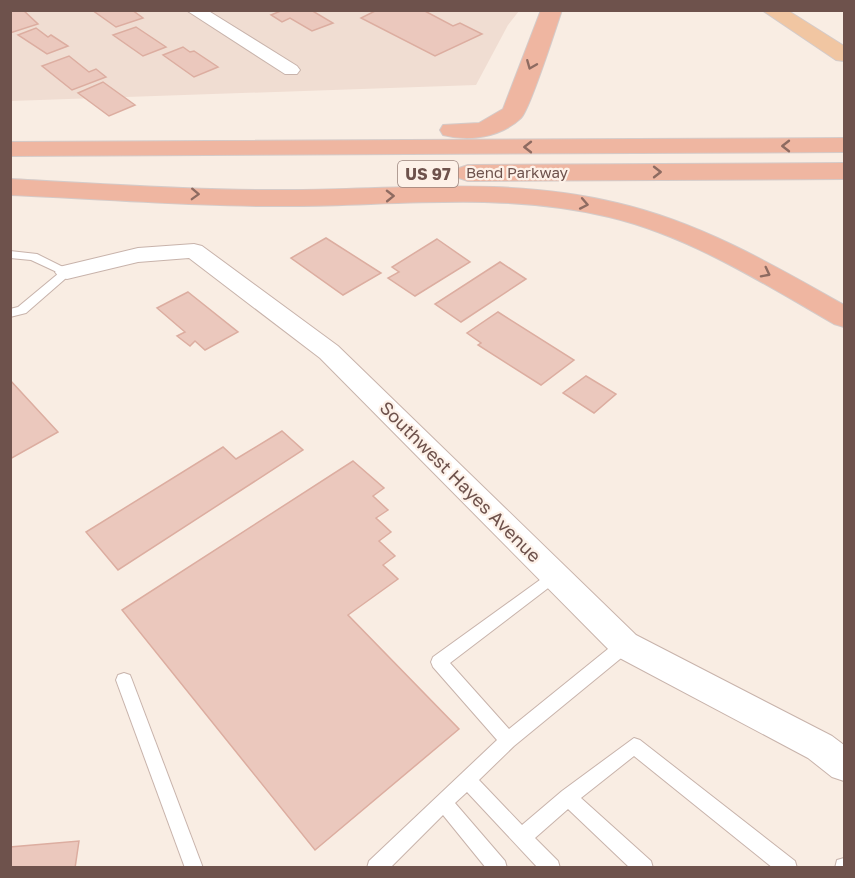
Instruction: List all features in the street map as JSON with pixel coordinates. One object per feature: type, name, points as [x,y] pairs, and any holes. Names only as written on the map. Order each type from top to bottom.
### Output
[{"type":"highway","points":[[484,130],[513,113],[552,10]]},
{"type":"highway","points":[[10,135],[844,128]]},
{"type":"highway","name":"Bend Parkway","points":[[10,149],[844,145]]},
{"type":"highway","name":"Bend Parkway","points":[[10,176],[844,171]]},
{"type":"highway","points":[[10,187],[293,198],[494,195],[564,200],[616,210],[671,229],[765,273],[844,317]]},
{"type":"main road","points":[[772,10],[844,55]]},
{"type":"street","points":[[194,10],[291,70]]},
{"type":"street","name":"Southwest Hayes Avenue","points":[[67,273],[138,255],[194,251],[329,352],[625,645],[820,747],[844,765]]},
{"type":"lane","points":[[10,254],[33,257],[67,273],[22,310],[10,312]]},
{"type":"lane","points":[[508,740],[439,662],[555,575]]},
{"type":"lane","points":[[385,865],[443,802],[508,740],[625,645]]},
{"type":"lane","points":[[124,680],[194,867]]},
{"type":"lane","points":[[522,837],[568,797],[634,746],[788,867]]},
{"type":"lane","points":[[466,779],[551,867]]},
{"type":"lane","points":[[568,797],[644,867]]},
{"type":"lane","points":[[443,802],[498,867]]},
{"type":"shaded area","points":[[10,11],[519,11],[508,25],[476,85],[11,101]]},
{"type":"building","points":[[10,10],[23,10],[38,24],[10,33]]},
{"type":"building","points":[[92,10],[132,10],[143,18],[116,27]]},
{"type":"building","points":[[283,10],[311,10],[333,23],[312,31],[290,18],[282,22],[271,15]]},
{"type":"building","points":[[377,10],[423,10],[453,26],[460,23],[482,34],[435,56],[361,18]]},
{"type":"building","points":[[136,27],[166,47],[143,56],[113,35]]},
{"type":"building","points":[[36,28],[48,37],[51,35],[68,46],[47,54],[18,35]]},
{"type":"building","points":[[183,47],[190,52],[194,51],[218,67],[194,77],[163,55]]},
{"type":"building","points":[[69,56],[89,72],[96,69],[106,77],[72,90],[42,66]]},
{"type":"building","points":[[103,82],[135,105],[109,116],[78,93]]},
{"type":"building","points":[[326,238],[381,273],[343,295],[291,258]]},
{"type":"building","points":[[437,239],[470,262],[415,296],[388,278],[399,272],[392,267]]},
{"type":"building","points":[[500,262],[526,279],[461,322],[435,304]]},
{"type":"building","points":[[188,292],[238,332],[205,350],[195,341],[190,346],[177,336],[185,332],[157,308]]},
{"type":"building","points":[[498,312],[574,360],[541,385],[478,345],[481,343],[467,333]]},
{"type":"building","points":[[586,376],[616,394],[594,413],[563,393]]},
{"type":"building","points":[[10,380],[58,432],[10,459]]},
{"type":"building","points":[[282,431],[303,450],[118,570],[86,532],[223,447],[236,459]]},
{"type":"building","points":[[353,461],[384,488],[373,496],[388,510],[376,518],[391,532],[379,541],[395,556],[383,565],[398,579],[348,615],[459,729],[315,850],[122,610]]},
{"type":"building","points":[[79,841],[75,868],[10,868],[10,847]]}]
